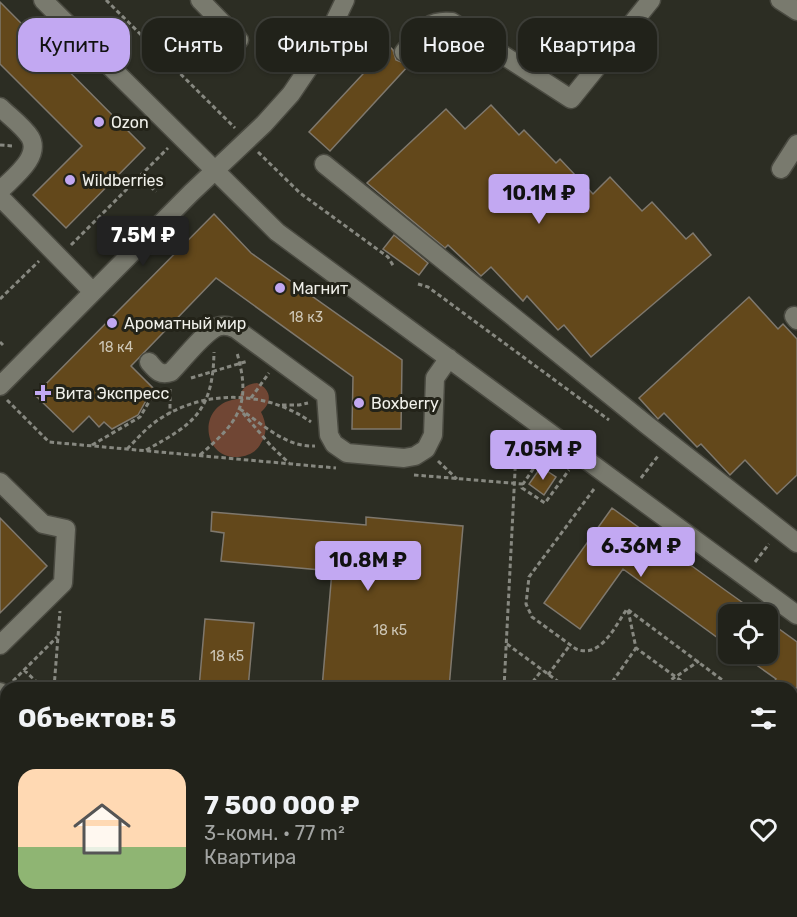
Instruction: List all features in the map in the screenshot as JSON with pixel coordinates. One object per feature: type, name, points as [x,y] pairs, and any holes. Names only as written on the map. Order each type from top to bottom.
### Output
[{"type":"street","points":[[42,0],[277,232],[797,615]]},
{"type":"street","points":[[200,0],[218,18]]},
{"type":"street","points":[[3,392],[93,292],[264,124],[291,94],[322,48],[345,0]]},
{"type":"street","points":[[506,57],[571,99],[651,0]]},
{"type":"street","points":[[780,0],[797,11]]},
{"type":"street","points":[[0,107],[30,138],[33,148],[29,160],[0,191]]},
{"type":"street","points":[[781,169],[797,144]]},
{"type":"street","points":[[324,164],[788,535]]},
{"type":"street","points":[[0,197],[93,292]]},
{"type":"street","points":[[149,363],[159,373],[171,372],[208,333],[218,327],[228,325],[326,394],[331,439],[347,453],[404,458],[415,456],[426,449],[433,435],[435,378],[449,358]]},
{"type":"street","points":[[0,482],[43,524],[66,529],[63,583],[0,645]]},
{"type":"path","points":[[106,0],[238,131]]},
{"type":"path","points":[[0,299],[98,218],[180,136]]},
{"type":"path","points":[[256,150],[300,193],[388,257],[394,267]]},
{"type":"path","points":[[140,176],[156,192]]},
{"type":"path","points":[[98,218],[114,234]]},
{"type":"path","points":[[200,456],[234,422],[240,409],[242,397],[240,363],[228,325]]},
{"type":"path","points":[[146,451],[177,433],[195,419],[206,400],[214,371],[214,352],[208,333]]},
{"type":"path","points":[[181,381],[240,363],[276,357]]},
{"type":"path","points":[[251,398],[276,357]]},
{"type":"path","points":[[91,446],[140,417],[157,388],[170,384]]},
{"type":"path","points":[[3,392],[49,442],[341,468]]},
{"type":"path","points":[[127,449],[157,421],[189,405],[226,397],[251,398],[280,405],[304,417],[331,439],[311,447],[297,444],[279,436],[240,409]]},
{"type":"path","points":[[240,409],[271,446],[290,464]]},
{"type":"path","points":[[504,682],[518,409]]},
{"type":"path","points":[[556,437],[522,488],[545,503],[580,454]]},
{"type":"path","points":[[426,449],[457,479]]},
{"type":"path","points":[[631,491],[658,456]]},
{"type":"path","points":[[606,473],[529,577],[526,604],[532,617],[583,652],[593,651],[601,645],[627,609]]},
{"type":"path","points":[[410,475],[523,484]]},
{"type":"path","points":[[745,576],[788,535]]},
{"type":"path","points":[[54,682],[63,583]]},
{"type":"path","points":[[627,609],[636,648],[682,682]]},
{"type":"path","points":[[627,609],[725,682]]},
{"type":"path","points":[[13,682],[58,636]]},
{"type":"path","points":[[507,644],[558,682]]},
{"type":"path","points":[[548,675],[570,645]]},
{"type":"path","points":[[612,682],[636,648]]},
{"type":"path","points":[[668,682],[699,661]]},
{"type":"path","points":[[24,670],[37,682]]},
{"type":"path","points":[[533,682],[542,670]]},
{"type":"shaded area","points":[[257,383],[268,392],[269,396],[261,412],[266,428],[265,435],[257,449],[249,455],[238,457],[225,455],[216,449],[211,440],[208,430],[210,419],[216,409],[225,402],[239,399],[245,388]]},
{"type":"building","points":[[0,2],[18,20],[18,72],[70,72],[145,148],[66,228],[33,195],[82,146],[0,64]]},
{"type":"building","points":[[389,46],[396,60],[401,62],[403,72],[330,151],[309,132],[365,72],[389,72]]},
{"type":"building","points":[[491,105],[519,135],[524,130],[556,163],[560,159],[593,194],[610,177],[642,211],[652,202],[686,239],[693,233],[711,255],[591,357],[564,325],[558,330],[527,296],[523,301],[491,267],[481,276],[448,245],[445,248],[367,183],[446,109],[465,129]]},
{"type":"building","points":[[214,214],[251,253],[402,360],[401,429],[352,429],[353,377],[216,278],[131,366],[153,388],[138,415],[112,429],[104,422],[99,427],[89,416],[73,432],[35,395]]},
{"type":"building","points":[[394,235],[428,263],[419,275],[383,249]]},
{"type":"building","points":[[749,297],[778,329],[783,324],[797,339],[797,475],[777,494],[745,460],[730,475],[701,444],[697,447],[664,413],[658,419],[639,398]]},
{"type":"building","points":[[541,467],[556,477],[544,495],[529,484]]},
{"type":"building","points":[[612,508],[745,604],[718,604],[718,638],[623,569],[580,629],[544,603]]},
{"type":"building","points":[[212,512],[366,525],[366,517],[463,526],[450,682],[323,682],[332,571],[221,561],[224,533],[211,531]]},
{"type":"building","points":[[0,518],[47,566],[0,613]]},
{"type":"building","points":[[205,619],[254,623],[249,682],[200,682]]},
{"type":"building","points":[[778,628],[797,642],[797,682],[774,682],[776,679],[755,664],[778,664]]},
{"type":"place","name":"Ozon","points":[[99,122]]},
{"type":"place","name":"Wildberries","points":[[70,180]]},
{"type":"place","name":"Магнит","points":[[280,288]]},
{"type":"place","name":"Ароматный мир","points":[[112,323]]},
{"type":"place","name":"Вита Экспресс","points":[[43,393]]},
{"type":"place","name":"Boxberry","points":[[359,403]]}]
